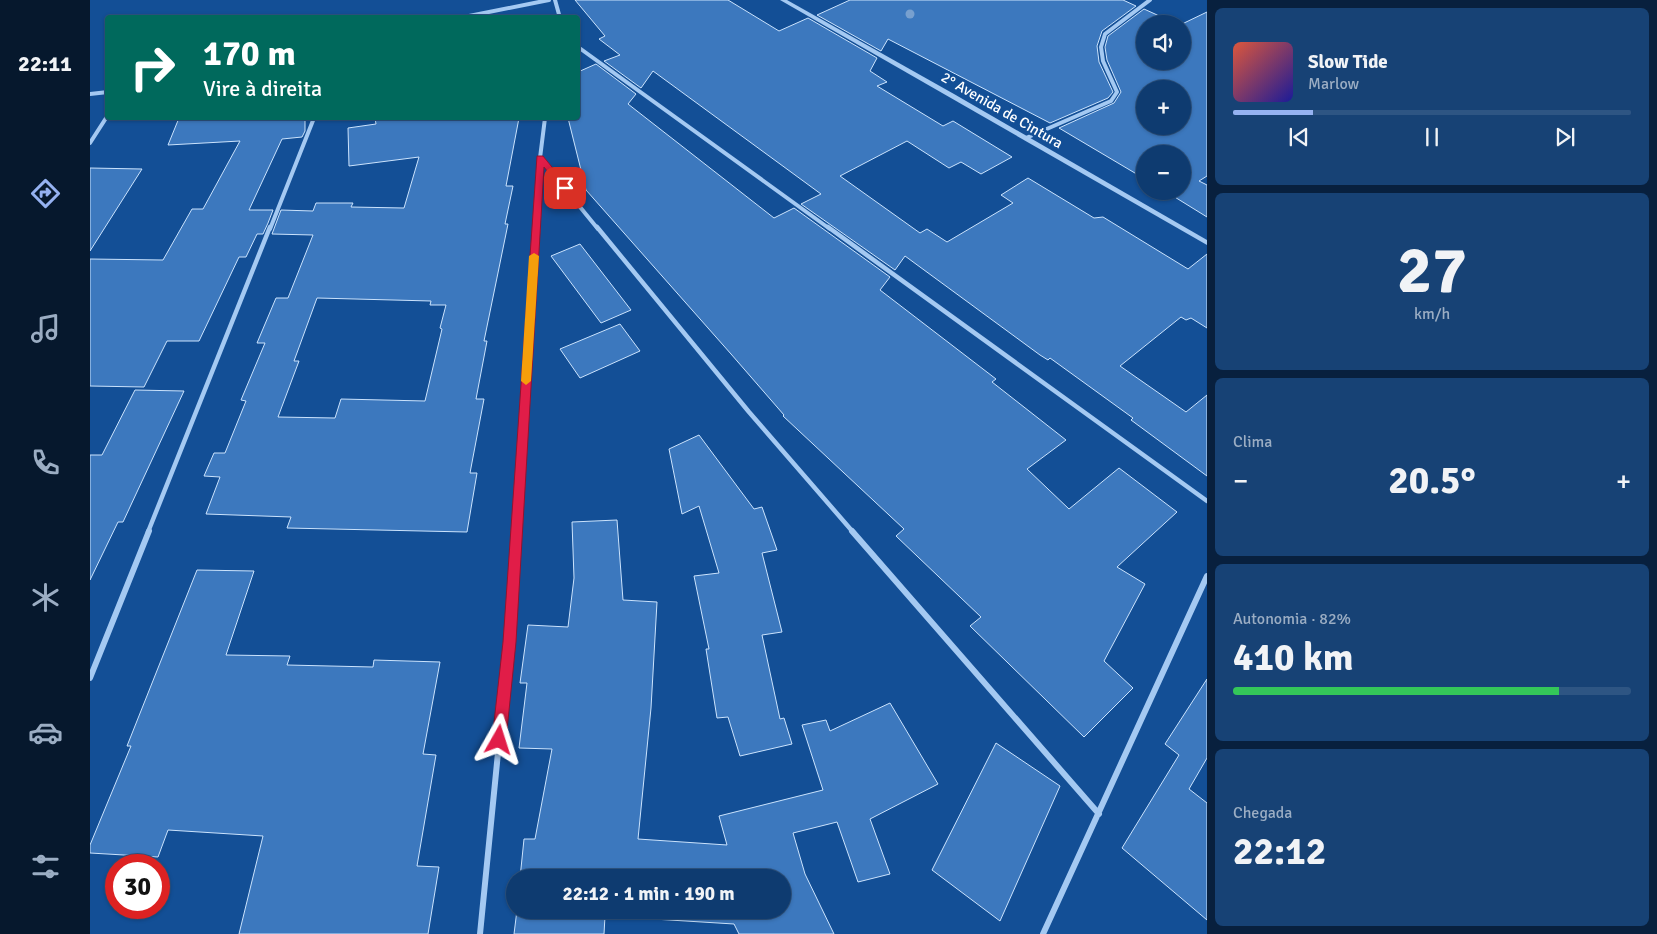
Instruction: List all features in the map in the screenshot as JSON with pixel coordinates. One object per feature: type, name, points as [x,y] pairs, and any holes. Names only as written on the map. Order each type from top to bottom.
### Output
[{"type":"street","points":[[474,15],[549,0]]},
{"type":"street","points":[[555,0],[559,15]]},
{"type":"street","name":"2° Avenida de Cintura","points":[[784,0],[1207,243]]},
{"type":"street","points":[[1026,138],[1111,101],[1117,92],[1103,61],[1100,47],[1105,34],[1150,0]]},
{"type":"street","points":[[580,47],[1207,501]]},
{"type":"street","points":[[90,94],[105,92]]},
{"type":"street","points":[[90,143],[105,120]]},
{"type":"street","points":[[90,678],[313,120]]},
{"type":"street","points":[[480,934],[509,642],[540,158],[545,120]]},
{"type":"street","points":[[540,158],[749,412],[1099,814]]},
{"type":"street","points":[[1042,934],[1099,814],[1207,576]]},
{"type":"building","points":[[575,0],[728,0],[779,31],[808,18],[877,58],[870,71],[887,82],[877,86],[943,126],[953,121],[1012,157],[981,174],[961,162],[949,168],[907,141],[840,176],[920,233],[927,229],[947,242],[1013,203],[1001,195],[1028,178],[1094,218],[1103,217],[1188,269],[1207,254],[1207,328],[1191,318],[1186,320],[1181,317],[1120,366],[1186,412],[1207,395],[1207,476],[1131,420],[1133,418],[1050,358],[1048,360],[1040,355],[905,256],[895,270],[801,204],[821,194],[653,71],[641,88],[604,61],[620,55],[599,39],[605,36]]},
{"type":"building","points":[[850,0],[1123,0],[1136,6],[1102,31],[1097,46],[1099,62],[1113,92],[1108,98],[1050,123],[888,39],[881,51],[817,15]]},
{"type":"building","points":[[1144,9],[1157,15],[1136,15]]},
{"type":"building","points":[[1207,12],[1207,176],[1199,181],[1207,185],[1207,217],[1180,200],[1191,200],[1191,145],[1136,145],[1136,174],[1059,128],[1114,103],[1121,92],[1107,60],[1105,47],[1108,36],[1136,15],[1136,70],[1191,70],[1191,20]]},
{"type":"building","points":[[596,64],[636,94],[628,104],[774,218],[794,208],[890,277],[880,290],[996,379],[992,382],[1066,440],[1027,469],[1069,509],[1119,468],[1177,512],[1117,567],[1145,584],[1104,661],[1133,688],[1084,737],[970,626],[981,617],[896,536],[904,529],[783,416],[731,354],[586,190],[568,120],[580,120],[580,71]]},
{"type":"building","points":[[178,120],[305,120],[305,131],[302,137],[282,139],[249,210],[273,210],[268,223],[263,234],[257,234],[246,257],[239,257],[199,341],[167,341],[144,387],[90,386],[90,259],[163,260],[192,209],[203,209],[240,141],[168,145]]},
{"type":"building","points":[[375,120],[519,120],[506,186],[513,186],[505,224],[508,224],[484,341],[487,341],[476,399],[484,399],[470,473],[477,473],[467,532],[287,528],[291,517],[206,514],[220,477],[204,476],[214,453],[225,453],[246,401],[241,400],[265,343],[257,343],[276,298],[288,298],[313,235],[272,234],[281,210],[313,211],[316,203],[353,203],[351,207],[404,208],[419,157],[349,166],[348,128],[376,124]],"holes":[[[317,298],[431,301],[430,305],[446,305],[425,401],[341,399],[335,418],[278,417],[299,361],[294,361]]]},
{"type":"building","points":[[90,168],[142,169],[90,251]]},
{"type":"building","points":[[580,244],[631,310],[601,323],[551,256]]},
{"type":"building","points":[[620,324],[640,351],[580,378],[560,349]]},
{"type":"building","points":[[135,390],[184,391],[123,522],[118,522],[90,580],[90,455],[102,455]]},
{"type":"building","points":[[699,435],[754,509],[762,507],[777,550],[762,553],[782,632],[762,635],[780,719],[784,718],[792,744],[740,756],[728,717],[717,718],[706,649],[709,649],[694,576],[719,573],[699,506],[682,514],[669,449]]},
{"type":"building","points":[[617,520],[623,600],[657,602],[651,708],[638,839],[727,845],[719,816],[823,790],[802,725],[826,720],[830,731],[890,703],[938,784],[870,819],[890,874],[858,882],[837,822],[793,833],[805,874],[834,934],[739,934],[734,924],[653,919],[791,919],[791,869],[521,869],[524,839],[535,839],[552,749],[519,748],[527,683],[520,683],[528,625],[568,627],[574,578],[572,522]]},
{"type":"building","points":[[197,570],[254,571],[226,655],[290,656],[287,665],[373,667],[374,660],[440,662],[423,754],[436,755],[417,866],[439,867],[428,934],[239,934],[263,836],[168,830],[159,854],[90,853],[90,845],[131,746],[127,746]]},
{"type":"building","points":[[1207,679],[1207,758],[1189,789],[1207,803],[1207,920],[1122,848],[1179,755],[1165,744]]},
{"type":"building","points":[[996,743],[1060,786],[1000,921],[932,870]]},
{"type":"building","points":[[516,919],[605,919],[604,934],[514,934]]},
{"type":"slow traffic","points":[[526,381],[534,256]]},
{"type":"route","points":[[499,740],[509,642],[540,158],[565,188]]}]
